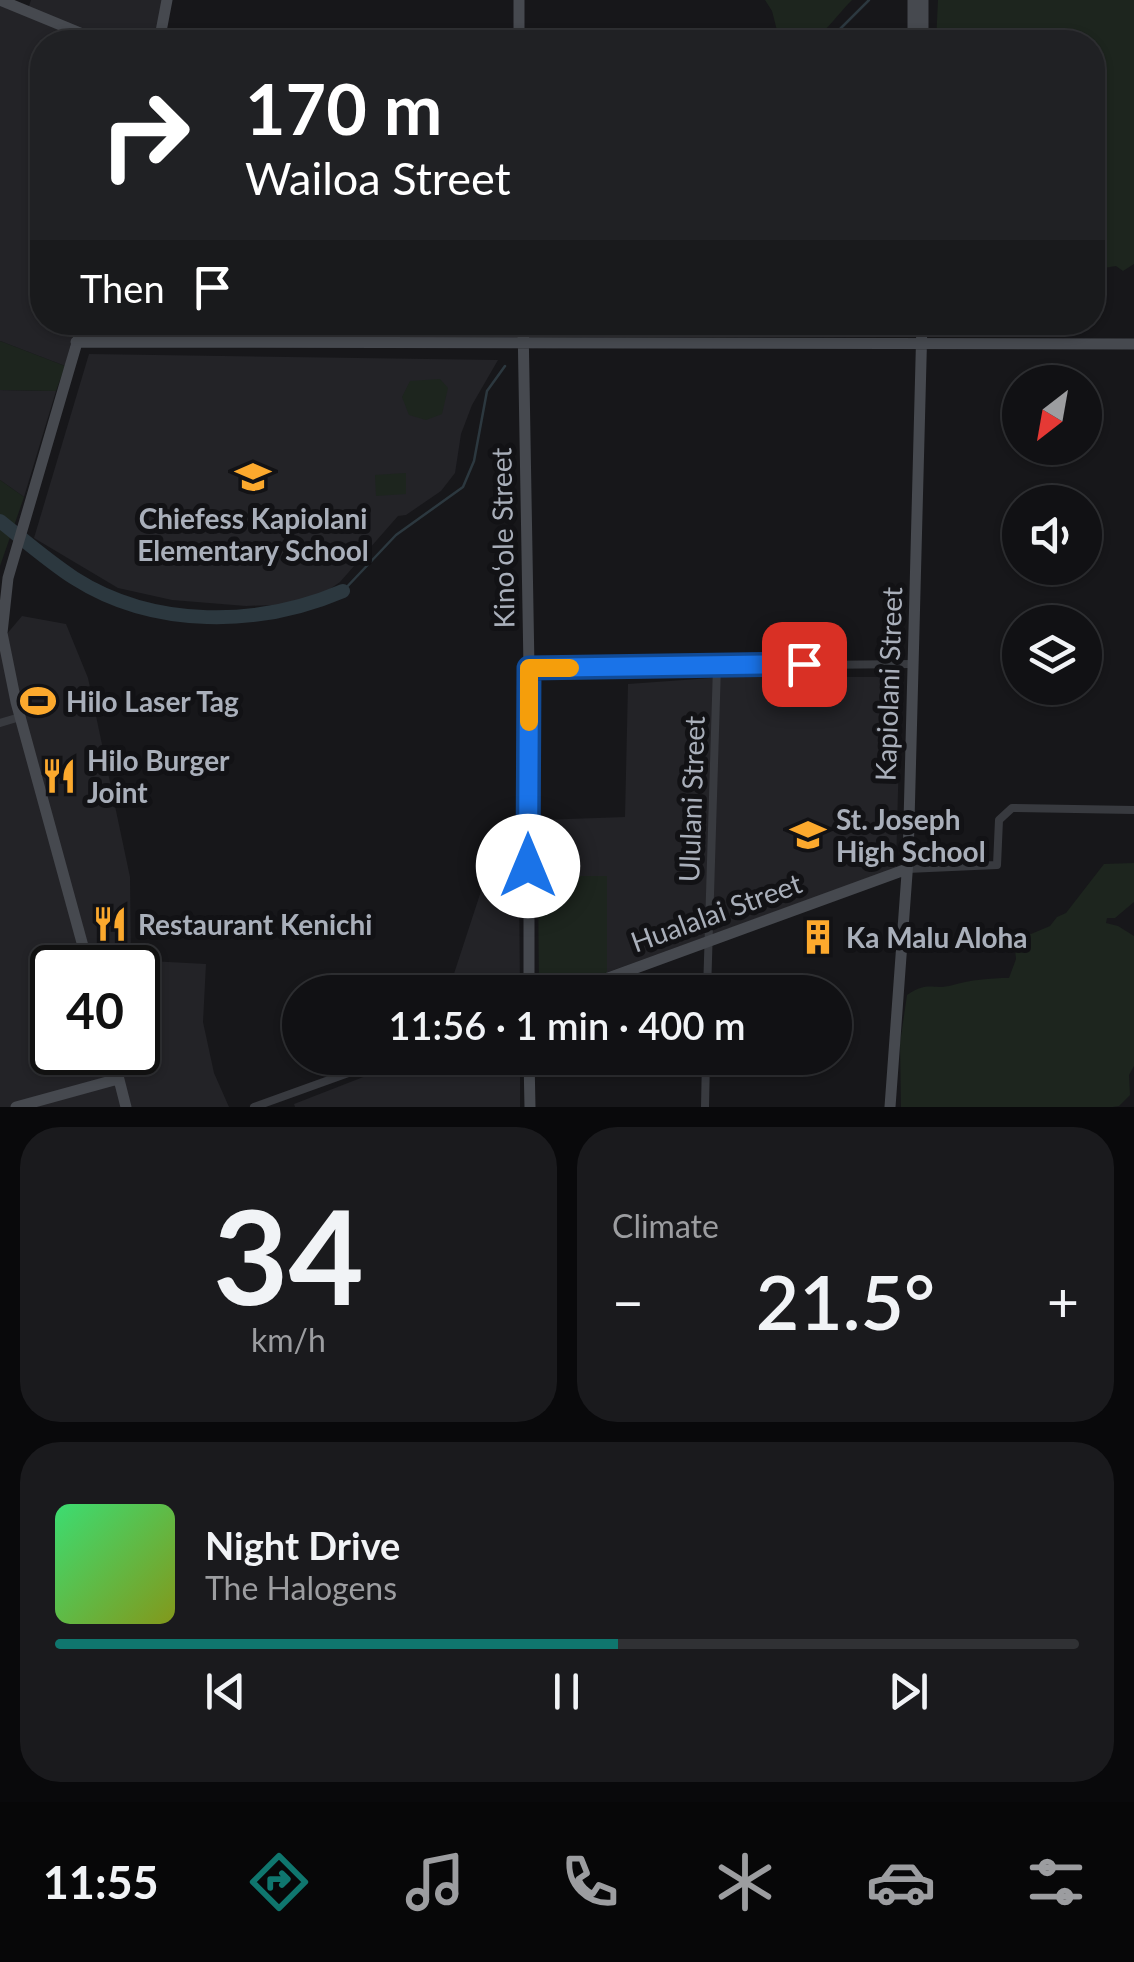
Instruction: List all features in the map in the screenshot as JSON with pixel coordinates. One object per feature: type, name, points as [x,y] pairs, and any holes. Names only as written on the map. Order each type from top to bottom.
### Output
[{"type":"street","points":[[0,0],[25,5],[77,30]]},
{"type":"street","points":[[162,30],[168,0]]},
{"type":"street","points":[[518,0],[519,30]]},
{"type":"street","points":[[912,0],[913,30]]},
{"type":"street","points":[[923,0],[924,30]]},
{"type":"street","points":[[78,335],[8,578],[2,633],[20,717],[83,945]]},
{"type":"street","name":"Kinoʻole Street","points":[[523,335],[529,975]]},
{"type":"street","name":"Kapiolani Street","points":[[890,1107],[907,869],[922,335]]},
{"type":"street","points":[[76,342],[1134,344]]},
{"type":"street","points":[[529,668],[914,664]]},
{"type":"street","name":"Ululani Street","points":[[708,975],[717,666]]},
{"type":"street","points":[[0,723],[20,717]]},
{"type":"street","name":"Hualalai Street","points":[[615,975],[907,869],[997,865],[999,820],[1012,808],[1134,810]]},
{"type":"street","points":[[117,1075],[126,1107]]},
{"type":"street","points":[[254,1107],[343,1075]]},
{"type":"street","points":[[530,1075],[530,1107]]},
{"type":"street","points":[[706,1075],[706,1107]]},
{"type":"street","points":[[16,1107],[118,1078]]},
{"type":"shaded area","points":[[31,0],[164,0],[158,30],[81,30],[28,9]]},
{"type":"shaded area","points":[[765,0],[852,0],[825,30],[777,30]]},
{"type":"shaded area","points":[[938,0],[1134,0],[1134,264],[1123,271],[1116,266],[1105,268],[1105,30],[937,30]]},
{"type":"shaded area","points":[[0,5],[62,30],[30,30],[30,335],[73,335],[65,366],[0,341]]},
{"type":"shaded area","points":[[0,341],[65,366],[56,391],[0,390]]},
{"type":"shaded area","name":"Chiefess Kapiolani Elementary School","points":[[89,354],[498,360],[472,405],[461,434],[455,473],[441,491],[406,515],[398,516],[340,582],[320,596],[299,604],[246,606],[172,600],[118,588],[34,538]]},
{"type":"shaded area","points":[[440,379],[448,388],[442,414],[426,420],[409,415],[402,397],[410,381]]},
{"type":"shaded area","points":[[0,390],[56,391],[24,497],[0,480]]},
{"type":"shaded area","points":[[406,473],[406,494],[376,496],[375,475]]},
{"type":"shaded area","points":[[0,480],[24,497],[0,566]]},
{"type":"shaded area","points":[[22,616],[66,624],[88,678],[130,877],[131,945],[30,945],[30,1075],[160,1075],[160,962],[206,964],[203,1022],[214,1073],[229,1107],[0,1107],[0,642]]},
{"type":"shaded area","points":[[725,677],[901,677],[896,868],[600,975],[551,975],[538,876],[540,820],[625,817],[628,684]]},
{"type":"shaded area","points":[[1134,863],[1134,902],[1115,918],[1107,918],[1106,923],[1134,936],[1134,1066],[1129,1075],[1130,1095],[1113,1107],[901,1107],[900,1043],[907,995],[926,987],[1009,978],[1016,959],[1014,940],[1022,931],[1031,934],[1066,913],[1104,864]]},
{"type":"shaded area","points":[[538,876],[607,876],[607,973],[539,975]]},
{"type":"shaded area","points":[[483,885],[519,888],[520,975],[454,975]]},
{"type":"shaded area","points":[[368,1075],[520,1075],[520,1107],[294,1104]]},
{"type":"waterway","points":[[839,30],[869,0]]},
{"type":"waterway","points":[[343,591],[396,535],[463,487],[474,461],[487,391],[505,366]]},
{"type":"waterway","points":[[0,521],[45,558],[105,595],[172,614],[242,616],[311,603],[343,591]]},
{"type":"slow traffic","points":[[529,722],[529,668],[570,668]]},
{"type":"place","name":"Chiefess Kapiolani Elementary School","points":[[253,477]]},
{"type":"place","name":"Hilo Laser Tag","points":[[38,701]]},
{"type":"place","name":"Hilo Burger Joint","points":[[59,776]]},
{"type":"place","name":"St. Joseph High School","points":[[808,835]]},
{"type":"place","name":"Restaurant Kenichi","points":[[110,924]]},
{"type":"place","name":"Ka Malu Aloha","points":[[818,937]]},
{"type":"route","points":[[528,866],[529,668],[804,664]]}]
